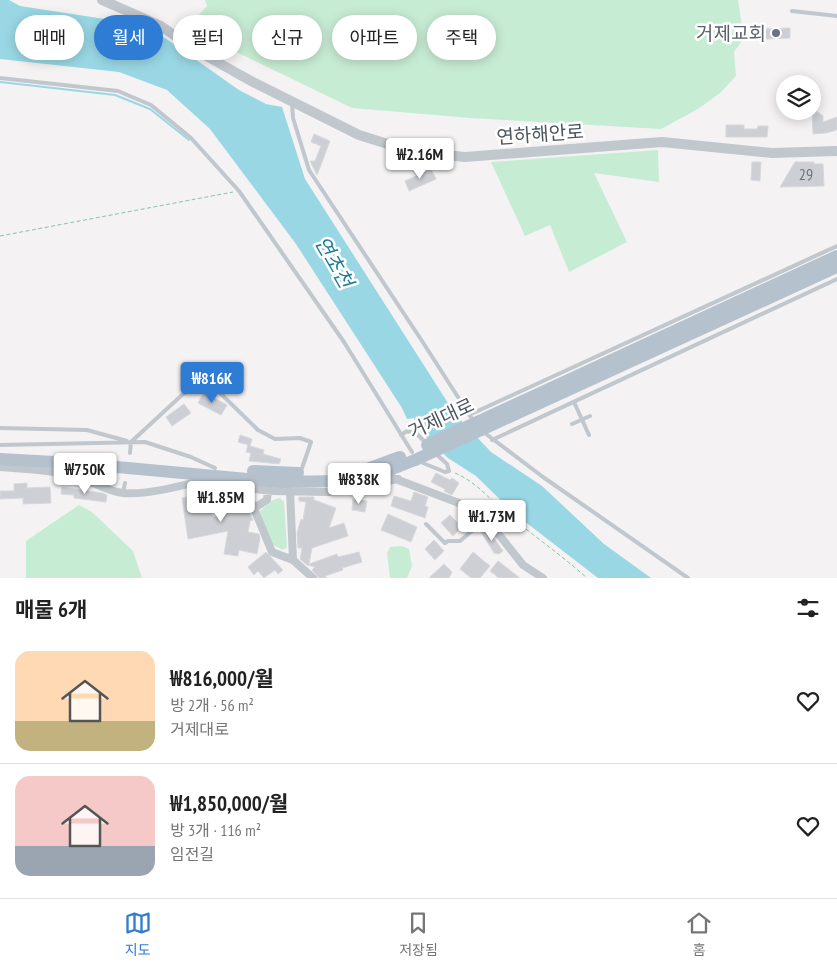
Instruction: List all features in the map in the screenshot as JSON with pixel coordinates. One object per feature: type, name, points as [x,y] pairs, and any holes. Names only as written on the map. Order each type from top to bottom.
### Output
[{"type":"main road","name":"거제대로","points":[[0,452],[216,472],[280,482],[338,481],[372,477],[475,423],[837,256]]},
{"type":"main road","name":"거제대로","points":[[475,423],[837,267]]},
{"type":"main road","name":"거제대로","points":[[0,459],[216,472],[283,474],[367,469],[414,456]]},
{"type":"street","name":"연하해안로","points":[[102,0],[161,26],[194,49],[292,103],[359,136],[409,148],[465,157],[662,142],[772,153],[837,151]]},
{"type":"street","points":[[0,467],[76,476],[123,493],[192,483],[216,472]]},
{"type":"street","points":[[382,473],[480,511],[523,565],[543,578]]},
{"type":"street","points":[[192,483],[268,490],[329,492],[398,479]]},
{"type":"street","points":[[246,488],[272,552],[293,560],[313,578]]},
{"type":"street","points":[[254,509],[266,500],[268,490]]},
{"type":"street","points":[[290,491],[293,560]]},
{"type":"lane","points":[[792,11],[837,16]]},
{"type":"lane","points":[[0,78],[118,91],[151,105],[191,138],[239,191],[344,342],[401,435],[414,456],[445,472],[449,471],[447,464],[417,434],[407,432],[401,435]]},
{"type":"lane","points":[[292,103],[293,118],[308,170],[475,423],[492,440],[688,578]]},
{"type":"lane","points":[[475,423],[745,286],[837,246]]},
{"type":"lane","points":[[492,440],[837,279]]},
{"type":"lane","points":[[130,453],[132,442],[183,394],[194,387],[208,387],[218,391],[258,430],[275,439],[300,438],[311,442],[300,473]]},
{"type":"lane","points":[[574,402],[589,435]]},
{"type":"lane","points":[[572,424],[590,416]]},
{"type":"lane","points":[[0,428],[87,430],[132,442]]},
{"type":"lane","points":[[0,445],[145,442],[182,454],[216,472]]},
{"type":"lane","points":[[123,493],[125,483]]},
{"type":"lane","points":[[426,524],[445,542],[460,540],[486,519]]},
{"type":"path","points":[[0,236],[239,191]]},
{"type":"path","points":[[449,471],[465,477],[485,491],[500,507],[587,578]]},
{"type":"green space","points":[[205,0],[738,0],[744,38],[734,52],[736,76],[720,93],[698,109],[661,129],[470,118],[352,108],[253,60],[322,60],[322,15],[252,15],[252,60],[242,55],[242,15],[199,15],[207,6]]},
{"type":"green space","points":[[658,150],[659,182],[594,173],[627,242],[569,272],[550,225],[525,236],[491,162]]},
{"type":"green space","points":[[280,498],[284,502],[287,547],[283,550],[271,544],[260,511],[273,500]]},
{"type":"green space","points":[[79,505],[92,512],[133,551],[142,578],[26,578],[26,541]]},
{"type":"green space","points":[[402,546],[409,549],[412,566],[407,578],[390,578],[387,553],[390,547]]},
{"type":"water","name":"연초천","points":[[0,0],[9,0],[20,6],[79,15],[15,15],[15,60],[84,60],[84,16],[94,17],[94,60],[163,60],[163,37],[173,44],[173,60],[196,60],[239,90],[266,104],[282,107],[305,179],[455,414],[491,452],[542,486],[604,544],[651,578],[598,578],[515,514],[476,476],[448,458],[425,436],[416,423],[410,424],[415,421],[414,418],[407,419],[402,408],[296,244],[210,129],[167,90],[119,72],[0,59]]},
{"type":"building","name":"거제교회","points":[[790,28],[790,38],[766,39],[766,37],[762,37],[762,29]]},
{"type":"building","points":[[821,115],[823,116],[823,122],[837,117],[837,130],[813,134],[812,120],[821,120]]},
{"type":"building","points":[[726,125],[744,125],[744,129],[757,129],[758,126],[768,126],[767,137],[726,137]]},
{"type":"building","points":[[314,134],[330,141],[317,175],[310,161],[315,161],[321,146],[311,142]]},
{"type":"building","points":[[752,162],[761,162],[760,181],[751,180]]},
{"type":"building","points":[[795,162],[823,164],[824,186],[780,187]]},
{"type":"building","points":[[431,169],[436,179],[409,191],[405,181]]},
{"type":"building","points":[[204,392],[227,405],[221,415],[198,403]]},
{"type":"building","points":[[184,404],[191,413],[172,426],[166,417]]},
{"type":"building","points":[[240,435],[252,439],[250,446],[264,450],[263,454],[281,459],[279,464],[249,461],[251,453],[246,452],[248,445],[238,442]]},
{"type":"building","points":[[436,473],[450,480],[452,478],[459,483],[452,495],[431,482]]},
{"type":"building","points":[[27,483],[27,488],[50,487],[51,503],[23,504],[23,498],[0,499],[0,491],[14,491],[14,484]]},
{"type":"building","points":[[62,487],[102,493],[107,495],[106,502],[74,498],[74,495],[61,494]]},
{"type":"building","points":[[414,492],[428,497],[425,506],[428,507],[425,518],[391,506],[394,496],[411,501]]},
{"type":"building","points":[[241,493],[253,520],[250,521],[248,532],[259,534],[257,554],[239,550],[238,556],[224,554],[228,531],[188,539],[182,498],[209,494],[213,517],[234,511],[230,496]]},
{"type":"building","points":[[299,497],[314,497],[314,500],[336,508],[329,528],[344,523],[348,536],[312,548],[309,564],[337,554],[338,557],[359,552],[362,562],[342,568],[343,570],[325,576],[327,578],[319,578],[312,570],[315,567],[307,565],[300,559],[302,548],[298,548],[297,533],[301,519],[303,520],[306,502],[299,501]]},
{"type":"building","points":[[353,499],[367,501],[365,512],[352,510]]},
{"type":"building","points":[[388,514],[417,527],[411,542],[381,530]]},
{"type":"building","points":[[450,515],[462,527],[453,536],[441,523]]},
{"type":"building","points":[[487,528],[503,551],[499,554],[494,553],[481,532]]},
{"type":"building","points":[[434,540],[444,551],[435,560],[425,549]]},
{"type":"building","points":[[266,552],[283,570],[278,574],[275,570],[264,578],[258,571],[254,575],[248,567]]},
{"type":"building","points":[[473,552],[490,566],[480,578],[471,578],[460,569]]},
{"type":"building","points":[[498,561],[520,578],[499,578],[490,571]]},
{"type":"building","points":[[444,564],[452,572],[449,578],[429,578]]},
{"type":"waterway","points":[[0,82],[115,95],[150,109],[189,140]]},
{"type":"place","name":"거제교회","points":[[776,33]]}]
